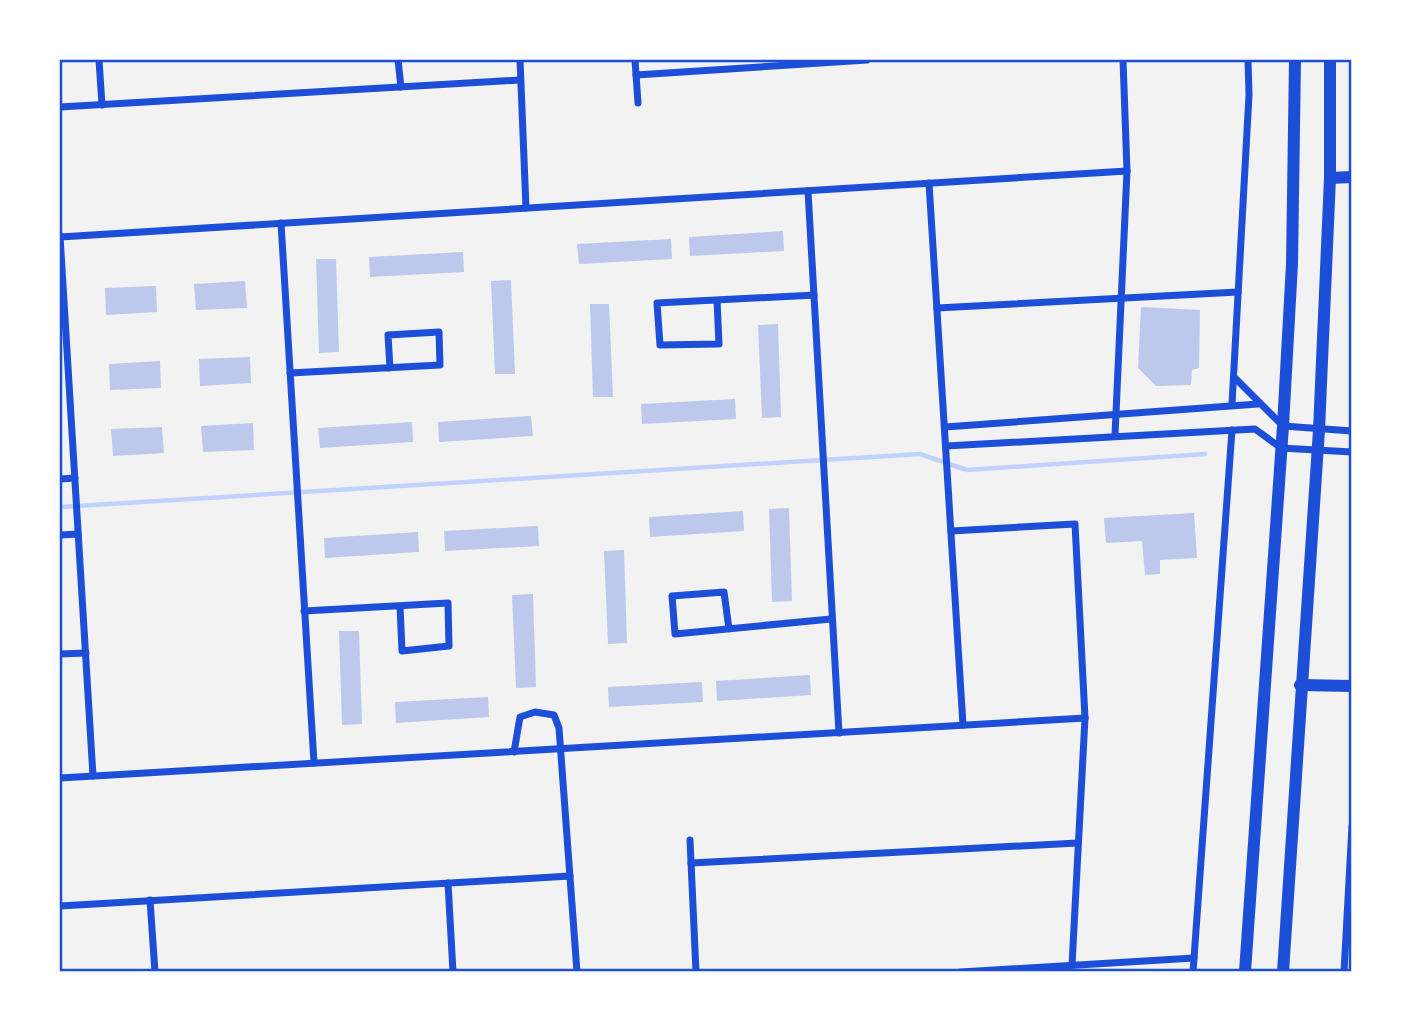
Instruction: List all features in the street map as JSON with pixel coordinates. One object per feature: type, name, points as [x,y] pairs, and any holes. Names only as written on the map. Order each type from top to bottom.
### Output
[{"type":"main road","points":[[1245,971],[1292,264],[1295,60]]},
{"type":"main road","points":[[1283,971],[1319,430],[1330,178],[1330,60]]},
{"type":"main road","points":[[1330,178],[1352,177]]},
{"type":"main road","points":[[1300,685],[1352,687]]},
{"type":"street","points":[[99,60],[102,105]]},
{"type":"street","points":[[398,60],[401,87]]},
{"type":"street","points":[[520,60],[526,208]]},
{"type":"street","points":[[635,60],[638,103]]},
{"type":"street","points":[[636,75],[867,60]]},
{"type":"street","points":[[1115,435],[1127,171],[1123,60]]},
{"type":"street","points":[[1232,404],[1248,60]]},
{"type":"street","points":[[60,107],[520,80]]},
{"type":"street","points":[[93,776],[75,478],[64,361],[60,237],[1127,171]]},
{"type":"street","points":[[929,183],[963,725]]},
{"type":"street","points":[[808,191],[839,733]]},
{"type":"street","points":[[281,223],[314,763]]},
{"type":"street","points":[[937,308],[1122,296],[1238,292]]},
{"type":"street","points":[[717,300],[719,344],[660,345],[657,303],[814,295]]},
{"type":"street","points":[[290,373],[390,368],[440,365],[439,332],[388,335],[390,368]]},
{"type":"street","points":[[1234,377],[1258,404],[1283,426],[1352,431]]},
{"type":"street","points":[[945,427],[1206,410],[1232,404],[1258,404]]},
{"type":"street","points":[[946,450],[1115,435],[1255,429],[1281,448],[1352,452]]},
{"type":"street","points":[[1193,971],[1232,430]]},
{"type":"street","points":[[60,479],[75,478]]},
{"type":"street","points":[[951,531],[1075,524],[1085,718],[1072,965]]},
{"type":"street","points":[[60,535],[78,534]]},
{"type":"street","points":[[729,629],[724,592],[672,596],[675,634],[729,629],[831,619]]},
{"type":"street","points":[[304,611],[448,603],[449,646],[402,651],[400,606]]},
{"type":"street","points":[[60,654],[86,653]]},
{"type":"street","points":[[514,751],[520,717],[536,712],[554,715],[561,749],[577,971]]},
{"type":"street","points":[[60,778],[1085,718]]},
{"type":"street","points":[[1344,971],[1352,826]]},
{"type":"street","points":[[691,840],[696,971]]},
{"type":"street","points":[[691,863],[1077,843]]},
{"type":"street","points":[[60,906],[570,876]]},
{"type":"street","points":[[448,883],[453,971]]},
{"type":"street","points":[[150,900],[155,971]]},
{"type":"street","points":[[961,971],[1194,958]]},
{"type":"building","points":[[783,231],[784,251],[690,256],[689,237]]},
{"type":"building","points":[[671,239],[672,259],[579,264],[577,244]]},
{"type":"building","points":[[463,252],[464,272],[370,277],[369,257]]},
{"type":"building","points":[[316,259],[336,259],[339,352],[319,353]]},
{"type":"building","points":[[511,280],[515,374],[495,374],[491,281]]},
{"type":"building","points":[[245,281],[247,308],[196,310],[194,284]]},
{"type":"building","points":[[156,286],[157,312],[106,315],[105,288]]},
{"type":"building","points":[[590,304],[609,304],[613,397],[593,397]]},
{"type":"building","points":[[1141,307],[1200,310],[1199,368],[1192,370],[1191,385],[1156,386],[1138,368]]},
{"type":"building","points":[[778,324],[781,417],[762,418],[758,325]]},
{"type":"building","points":[[250,357],[251,383],[200,386],[199,359]]},
{"type":"building","points":[[160,361],[161,388],[110,390],[109,364]]},
{"type":"building","points":[[735,399],[736,419],[642,424],[641,404]]},
{"type":"building","points":[[531,416],[533,436],[439,442],[438,422]]},
{"type":"building","points":[[412,422],[413,442],[320,448],[318,428]]},
{"type":"building","points":[[253,423],[254,450],[203,452],[201,426]]},
{"type":"building","points":[[162,427],[164,453],[113,456],[111,429]]},
{"type":"building","points":[[789,508],[792,601],[772,602],[769,509]]},
{"type":"building","points":[[743,511],[744,531],[650,537],[649,517]]},
{"type":"building","points":[[1194,513],[1197,558],[1160,560],[1160,574],[1145,575],[1142,541],[1106,543],[1104,518]]},
{"type":"building","points":[[538,526],[539,546],[445,551],[444,531]]},
{"type":"building","points":[[418,532],[419,552],[325,558],[324,538]]},
{"type":"building","points":[[624,550],[627,643],[608,644],[604,551]]},
{"type":"building","points":[[533,594],[536,687],[516,688],[512,595]]},
{"type":"building","points":[[339,631],[359,631],[362,724],[342,725]]},
{"type":"building","points":[[810,675],[811,695],[717,701],[716,681]]},
{"type":"building","points":[[702,682],[703,702],[609,707],[608,687]]},
{"type":"building","points":[[488,697],[489,717],[396,723],[395,702]]},
{"type":"waterway","points":[[60,507],[920,454],[967,470],[1205,454]]}]
